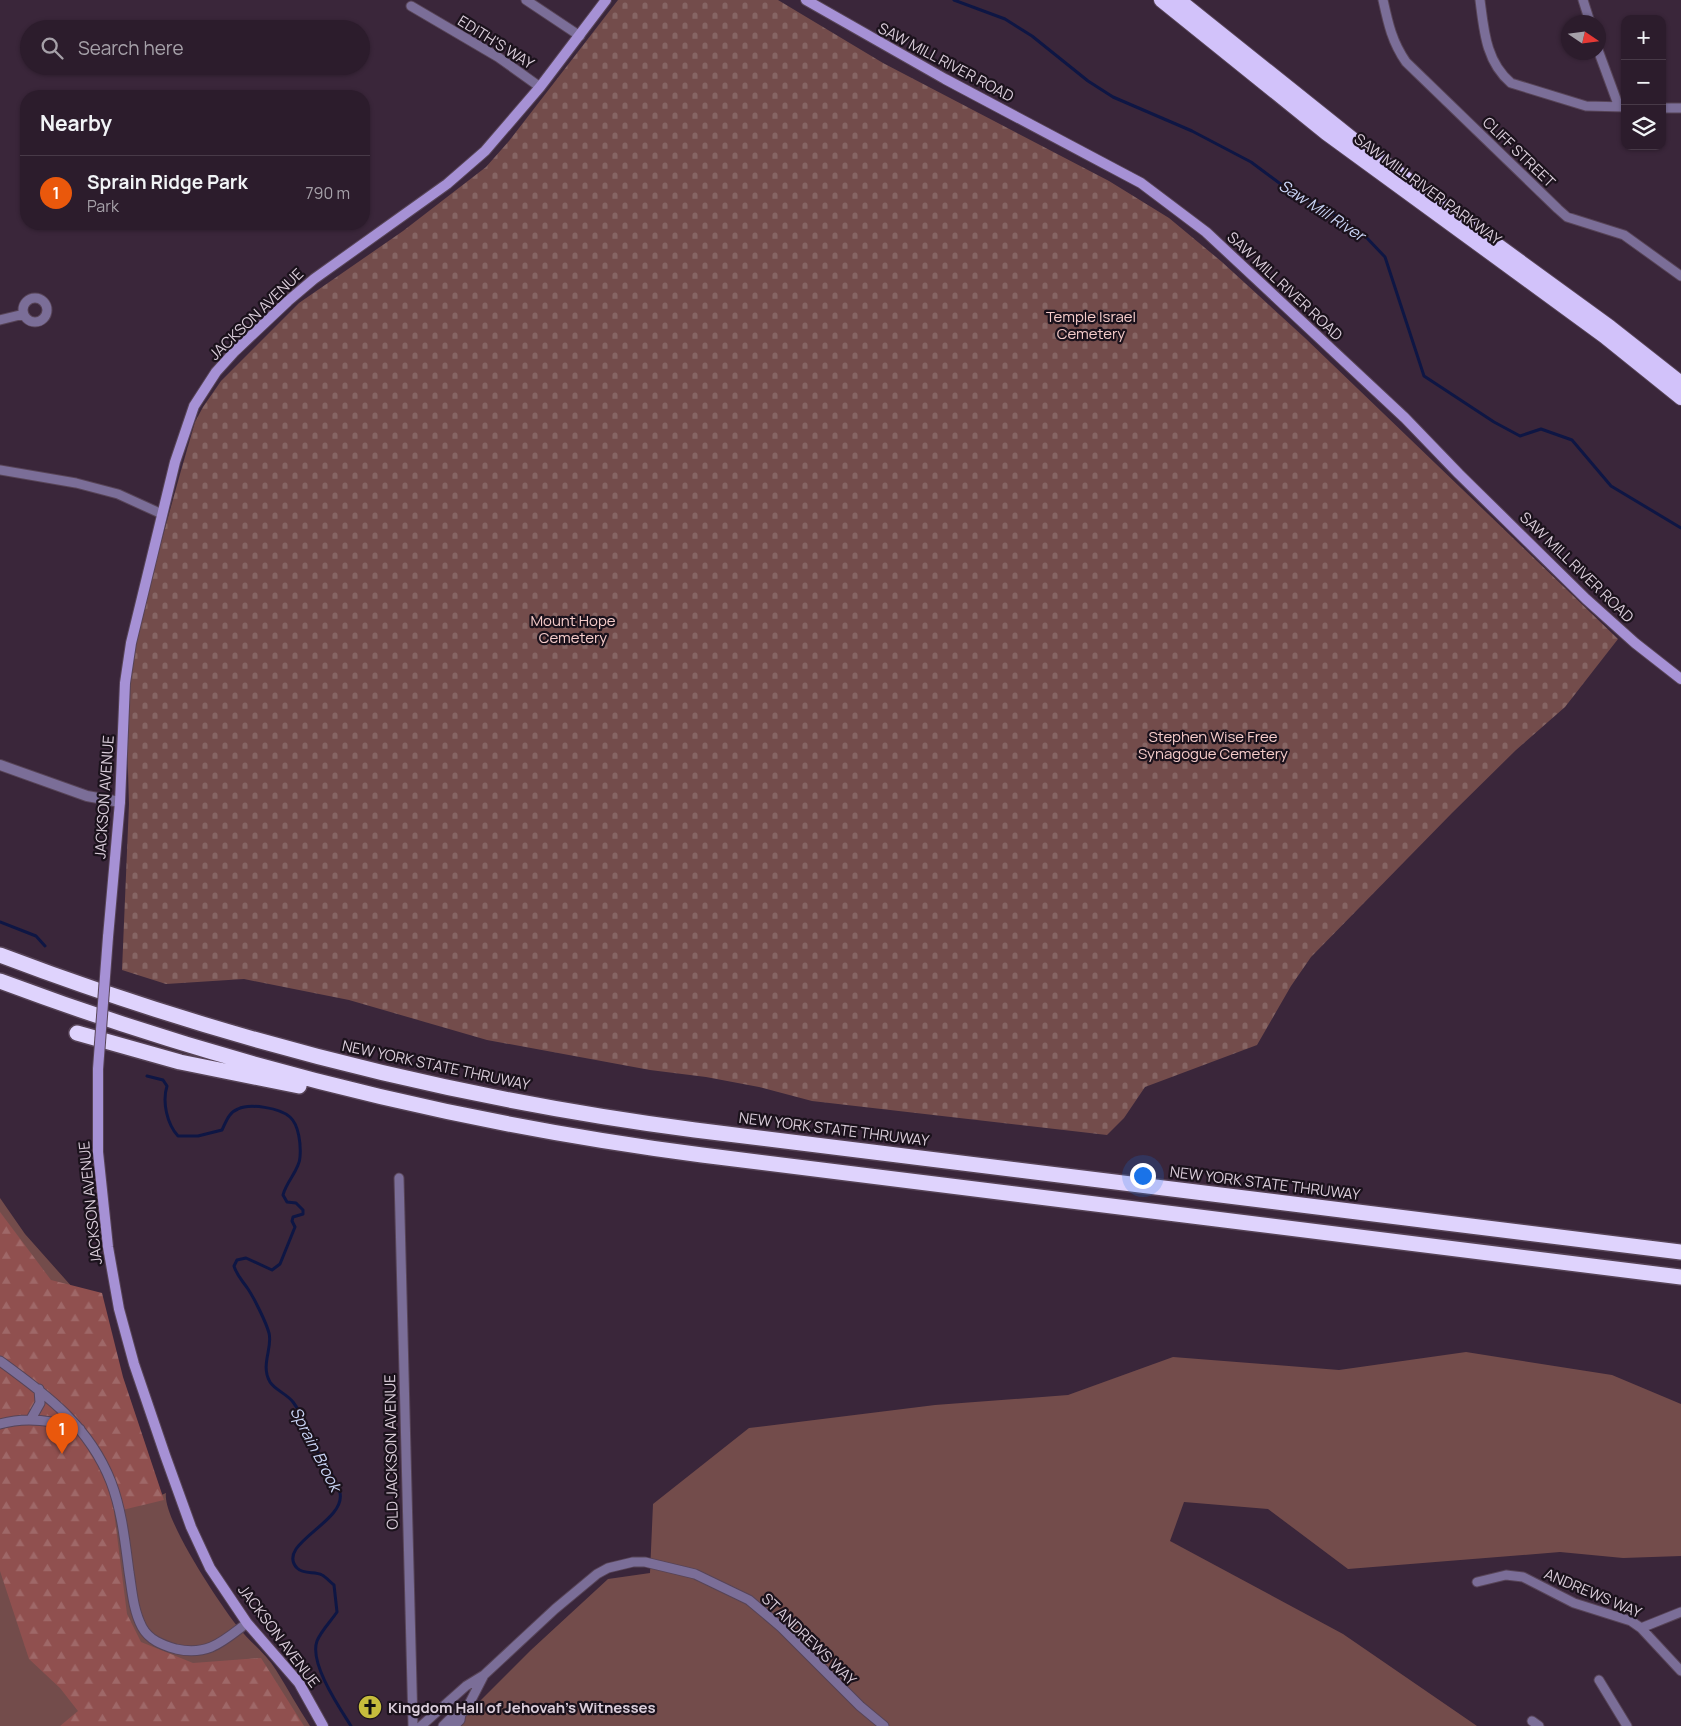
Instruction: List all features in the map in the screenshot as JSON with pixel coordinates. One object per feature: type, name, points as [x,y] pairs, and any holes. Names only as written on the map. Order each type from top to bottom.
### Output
[{"type":"highway","name":"SAW MILL RIVER PARKWAY","points":[[1161,0],[1326,133],[1604,336],[1681,398]]},
{"type":"highway","name":"SAW MILL RIVER PARKWAY","points":[[1179,0],[1373,154],[1610,327],[1681,383]]},
{"type":"highway","name":"NEW YORK STATE THRUWAY","points":[[0,955],[131,1002],[263,1042],[422,1082],[550,1108],[694,1130],[1681,1252]]},
{"type":"highway","points":[[0,981],[196,1048],[296,1076],[396,1101],[530,1129],[667,1150],[1681,1277]]},
{"type":"highway","points":[[77,1033],[149,1054],[212,1069],[290,1085],[396,1101]]},
{"type":"main road","name":"JACKSON AVENUE","points":[[324,1726],[299,1683],[247,1623],[210,1568],[191,1528],[134,1364],[120,1309],[108,1247],[98,1152],[98,1069],[120,802],[125,683],[131,642],[181,439],[194,406],[216,372],[235,351],[314,279],[466,169],[485,151],[540,87],[606,0]]},
{"type":"main road","name":"SAW MILL RIVER ROAD","points":[[806,0],[944,79],[1141,183],[1206,232],[1405,418],[1586,599],[1635,643],[1681,679]]},
{"type":"street","points":[[526,0],[580,36]]},
{"type":"street","name":"CLIFF STREET","points":[[1383,0],[1390,33],[1396,47],[1406,62],[1558,209],[1567,217],[1624,235],[1681,276]]},
{"type":"street","points":[[1480,0],[1487,45],[1502,75],[1511,83],[1586,106],[1621,107]]},
{"type":"street","points":[[1583,0],[1588,15]]},
{"type":"street","name":"EDITH'S WAY","points":[[411,6],[498,57],[540,87]]},
{"type":"street","points":[[1602,60],[1621,105]]},
{"type":"street","points":[[1666,108],[1681,108]]},
{"type":"street","points":[[0,320],[24,314]]},
{"type":"street","points":[[0,470],[118,494],[162,514]]},
{"type":"street","points":[[0,765],[87,796],[120,802]]},
{"type":"street","name":"OLD JACKSON AVENUE","points":[[399,1178],[413,1726]]},
{"type":"street","points":[[0,1361],[39,1389],[82,1430],[111,1482],[122,1521],[133,1604],[142,1628],[159,1645],[183,1650],[207,1651],[247,1623]]},
{"type":"street","points":[[31,1419],[40,1403],[39,1389]]},
{"type":"street","points":[[0,1424],[31,1419],[60,1423],[82,1430]]},
{"type":"street","name":"ST ANDREWS WAY","points":[[421,1726],[474,1680],[484,1675],[555,1609],[597,1574],[624,1563],[645,1562],[695,1574],[749,1600],[781,1627],[860,1706],[884,1726]]},
{"type":"street","name":"ANDREWS WAY","points":[[1477,1582],[1506,1575],[1523,1577],[1574,1603],[1631,1621],[1641,1628],[1681,1671]]},
{"type":"street","points":[[1641,1628],[1681,1612]]},
{"type":"street","name":"ST ANDREWS WAY","points":[[454,1726],[460,1720],[461,1714],[467,1708],[484,1675]]},
{"type":"street","points":[[1598,1680],[1627,1726]]},
{"type":"street","points":[[449,1701],[461,1714]]},
{"type":"street","name":"ST ANDREWS WAY","points":[[442,1726],[455,1714],[461,1714]]},
{"type":"street","points":[[433,1716],[442,1726]]},
{"type":"green space","name":"Mount Hope Cemetery","points":[[618,0],[778,0],[883,63],[1109,181],[1169,218],[1222,262],[1305,338],[1618,639],[1565,707],[1516,750],[1311,957],[1291,986],[1257,1045],[1145,1087],[1124,1118],[1107,1135],[812,1101],[759,1087],[706,1077],[650,1070],[487,1040],[349,1000],[244,979],[166,984],[122,970],[129,804],[127,739],[129,687],[135,637],[195,422],[221,381],[299,303],[403,231],[486,167],[509,141]]},
{"type":"green space","points":[[0,1198],[25,1234],[73,1288],[141,1504],[166,1493],[167,1505],[173,1522],[194,1562],[238,1627],[272,1664],[310,1726],[0,1726]]},
{"type":"green space","points":[[0,1212],[51,1280],[102,1293],[123,1377],[164,1500],[114,1512],[127,1614],[141,1642],[193,1663],[261,1658],[304,1726],[60,1726],[78,1711],[60,1688],[29,1659],[0,1571]]},
{"type":"green space","points":[[1466,1352],[1612,1375],[1681,1404],[1681,1556],[1623,1558],[1560,1552],[1348,1569],[1268,1509],[1184,1502],[1170,1541],[1343,1634],[1477,1726],[458,1726],[458,1723],[531,1650],[608,1579],[650,1573],[653,1504],[749,1428],[935,1405],[1068,1395],[1173,1357],[1339,1370]]},
{"type":"waterway","name":"Saw Mill River","points":[[954,0],[1005,19],[1032,36],[1088,81],[1113,97],[1192,131],[1251,162],[1286,188],[1326,209],[1366,237],[1385,257],[1424,376],[1494,422],[1520,436],[1541,429],[1572,440],[1611,486],[1681,528]]},
{"type":"waterway","name":"Sprain Brook","points":[[0,922],[36,936],[45,946]]},
{"type":"waterway","name":"Sprain Brook","points":[[147,1076],[163,1080],[167,1086],[165,1099],[166,1113],[178,1136],[198,1136],[222,1130],[232,1112],[250,1106],[279,1111],[290,1117],[296,1125],[299,1136],[300,1157],[283,1195],[287,1202],[296,1203],[303,1210],[303,1214],[293,1217],[292,1221],[295,1227],[280,1264],[272,1270],[246,1258],[237,1260],[234,1266],[256,1304],[269,1333],[270,1339],[266,1363],[267,1376],[270,1382],[290,1399],[296,1407],[340,1493],[339,1504],[333,1514],[303,1541],[295,1550],[293,1559],[300,1570],[322,1575],[334,1585],[337,1612],[317,1641],[317,1661],[326,1685],[351,1726]]},
{"type":"place","name":"Sprain Ridge Park","points":[[62,1454]]},
{"type":"place","name":"Kingdom Hall of Jehovah’s Witnesses","points":[[370,1707]]},
{"type":"park label","name":"Temple Israel Cemetery","points":[[1091,324]]},
{"type":"park label","name":"Stephen Wise Free Synagogue Cemetery","points":[[1213,744]]}]
